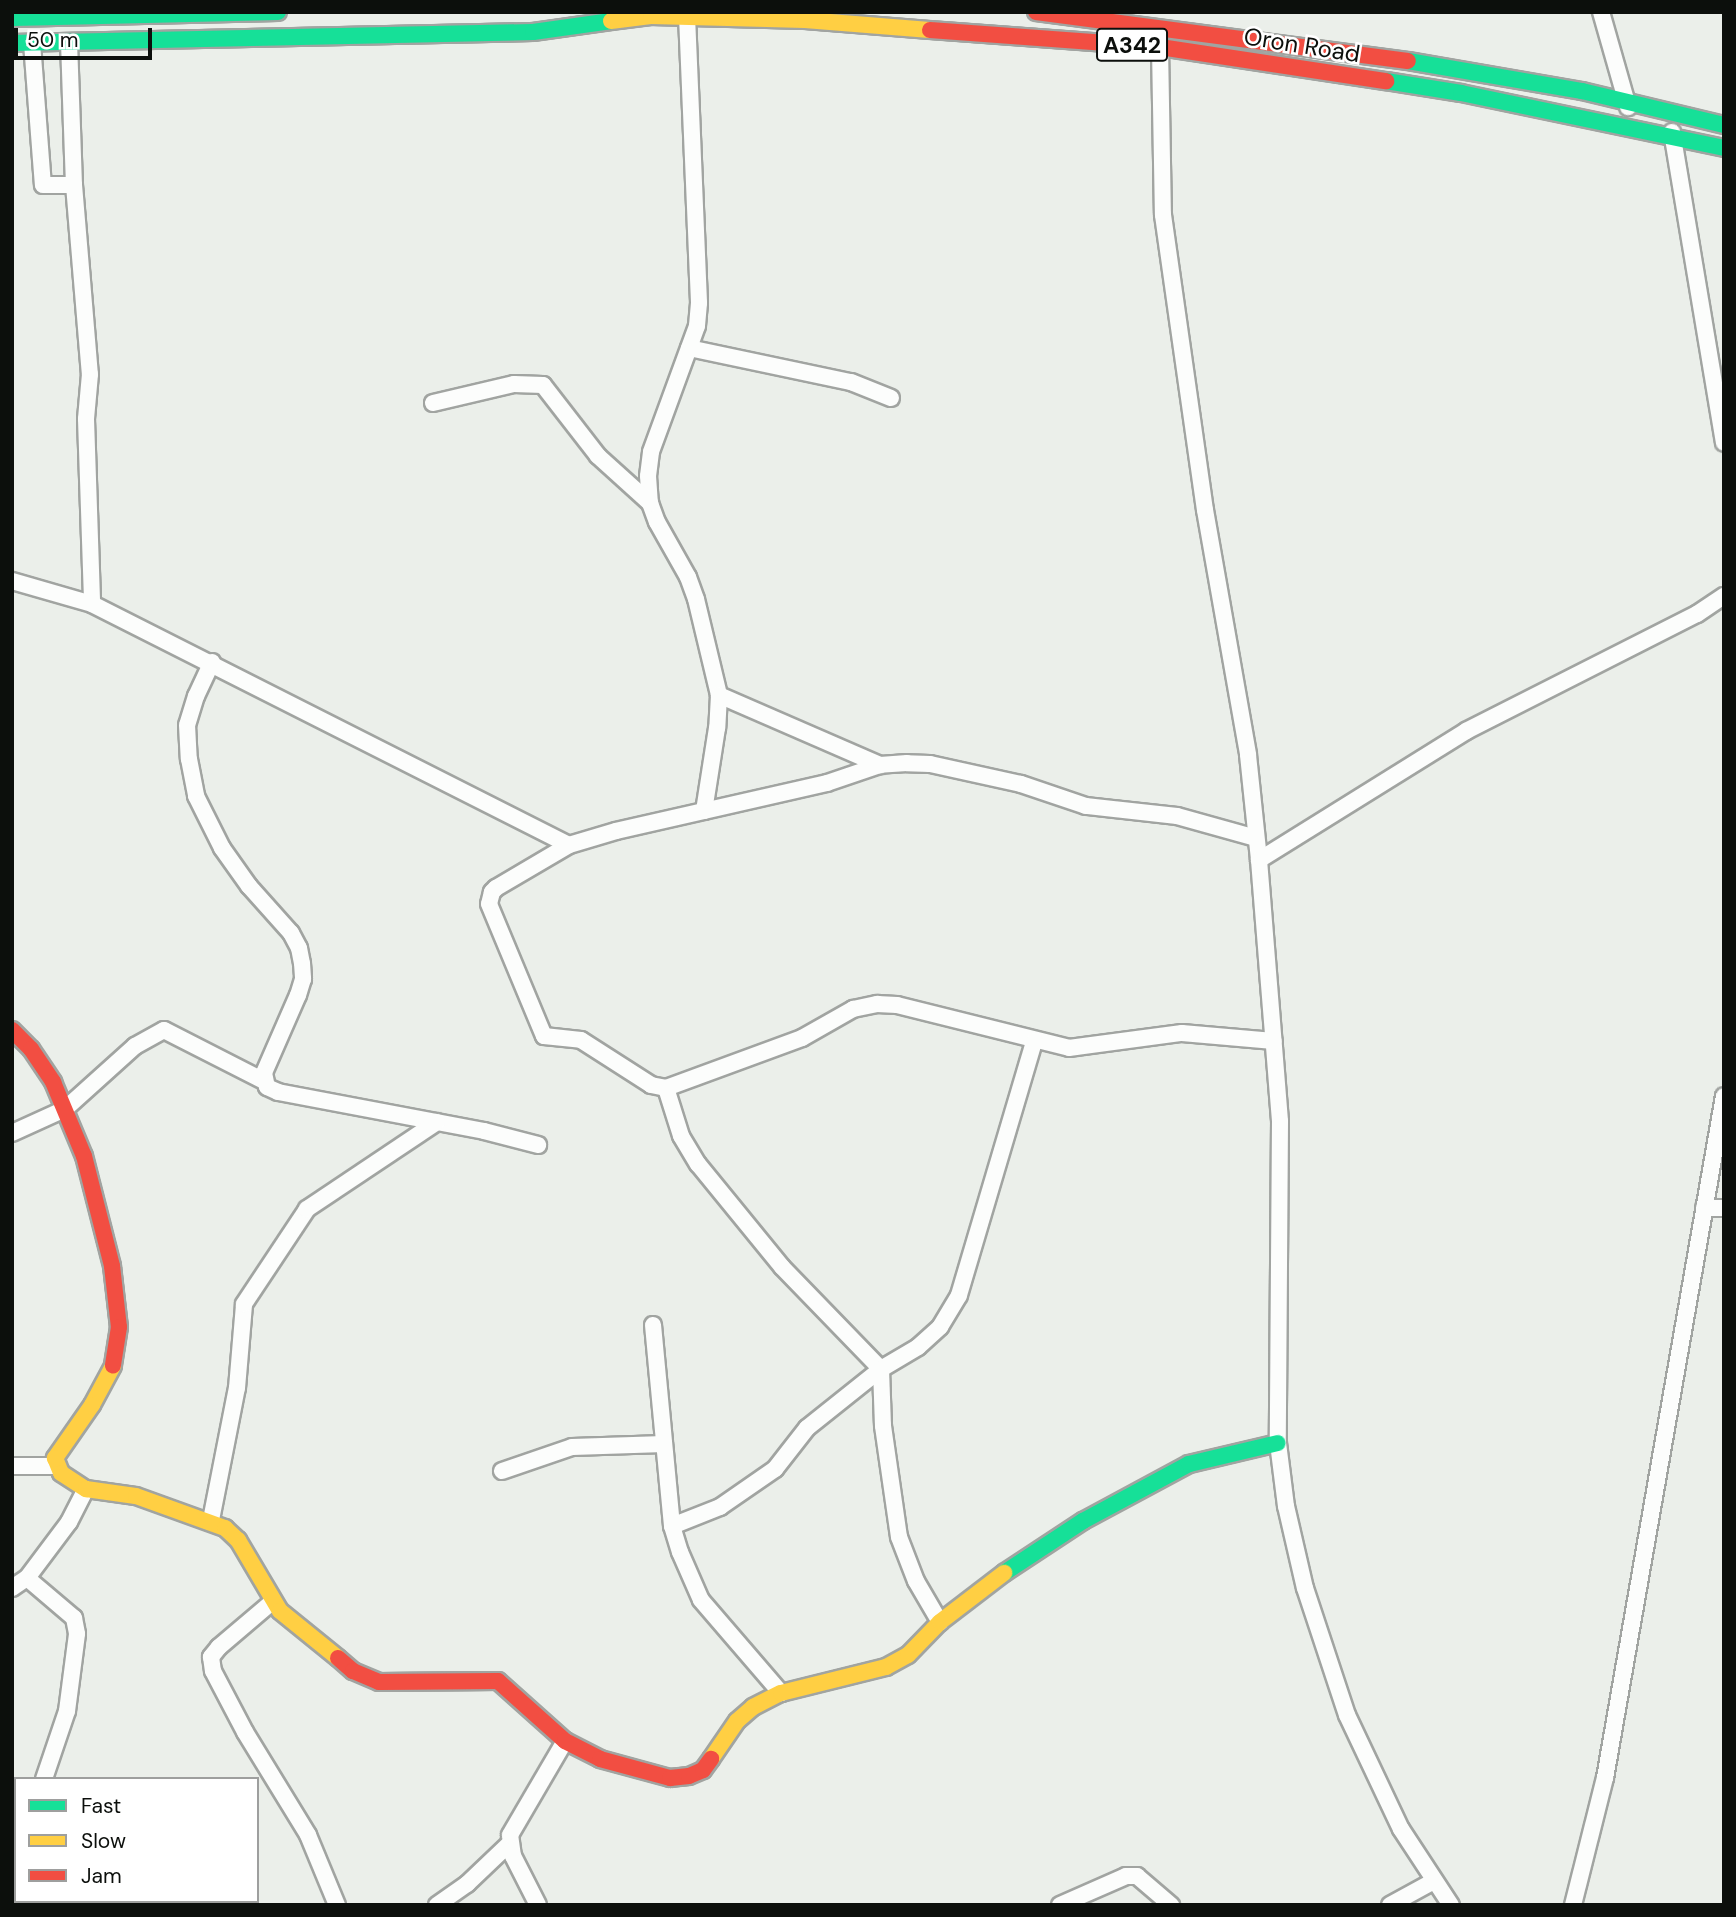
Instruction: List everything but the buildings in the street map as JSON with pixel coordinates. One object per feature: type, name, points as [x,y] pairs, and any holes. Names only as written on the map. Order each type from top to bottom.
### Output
[{"type":"main road","points":[[12,18],[278,12]]},
{"type":"main road","name":"A342","points":[[1036,12],[1327,48],[1494,75],[1724,125]]},
{"type":"main road","name":"Oron Road","points":[[69,42],[533,32],[652,16],[887,25],[1160,47],[1461,93],[1724,148]]},
{"type":"main road","name":"A342","points":[[12,43],[69,42]]},
{"type":"main road","points":[[12,1030],[31,1049],[53,1082],[84,1156],[113,1266],[120,1327],[113,1366],[92,1405],[55,1458],[61,1473],[86,1489],[136,1496],[211,1520],[225,1528],[238,1541],[272,1602],[353,1671],[380,1682],[401,1684],[467,1679],[498,1681],[565,1741],[600,1759],[670,1778],[690,1776],[703,1770],[737,1721],[753,1707],[781,1693],[886,1667],[908,1655],[940,1622],[1001,1575],[1083,1521],[1170,1472],[1214,1457],[1278,1443]]},
{"type":"street","points":[[1601,12],[1628,103],[1625,126]]},
{"type":"street","points":[[687,16],[699,303],[697,326],[651,452],[648,476],[650,503],[657,522],[688,578],[696,599],[719,695],[704,811]]},
{"type":"street","points":[[69,42],[74,185],[90,374],[86,419],[92,604]]},
{"type":"street","points":[[32,43],[43,185],[74,185]]},
{"type":"street","points":[[1160,47],[1163,215],[1205,510],[1248,755],[1259,860],[1280,1121],[1278,1443],[1286,1506],[1305,1588],[1347,1715],[1401,1829],[1451,1905]]},
{"type":"street","points":[[1675,114],[1671,136],[1724,443]]},
{"type":"street","points":[[689,348],[851,382],[891,398]]},
{"type":"street","points":[[433,403],[514,384],[543,385],[598,456],[650,503]]},
{"type":"street","points":[[12,581],[92,604],[212,662],[569,845]]},
{"type":"street","points":[[1259,860],[1466,731],[1697,614],[1724,596]]},
{"type":"street","points":[[212,662],[196,696],[187,725],[189,759],[196,796],[222,848],[249,886],[291,933],[299,948],[302,963],[303,979],[264,1073],[267,1087],[278,1092],[538,1144]]},
{"type":"street","points":[[719,695],[880,765]]},
{"type":"street","points":[[1256,838],[1177,816],[1086,806],[1021,783],[930,764],[880,765],[827,783],[569,845],[492,892],[489,904],[544,1036],[581,1040],[651,1085],[666,1088],[802,1038],[853,1009],[877,1004],[897,1005],[1053,1046],[1085,1047],[1182,1033],[1273,1041]]},
{"type":"street","points":[[12,1132],[65,1109],[135,1046],[164,1030],[264,1081]]},
{"type":"street","points":[[672,1526],[720,1507],[775,1469],[807,1428],[881,1369],[918,1348],[940,1327],[959,1295],[1034,1041]]},
{"type":"street","points":[[666,1088],[681,1136],[698,1164],[782,1267],[881,1369],[883,1426],[900,1537],[916,1581],[940,1622]]},
{"type":"street","points":[[1573,1905],[1605,1778],[1724,1096]]},
{"type":"street","points":[[211,1520],[237,1388],[244,1304],[307,1209],[438,1122]]},
{"type":"street","points":[[1704,1208],[1724,1208]]},
{"type":"street","points":[[653,1325],[672,1526],[688,1573],[701,1600],[781,1693]]},
{"type":"street","points":[[502,1471],[572,1447],[664,1444]]},
{"type":"street","points":[[12,1466],[56,1466]]},
{"type":"street","points":[[12,1588],[27,1578],[69,1522],[86,1489]]},
{"type":"street","points":[[27,1578],[74,1618],[77,1634],[67,1711],[45,1777]]},
{"type":"street","points":[[272,1602],[219,1647],[211,1657],[213,1671],[245,1732],[307,1835],[337,1905]]},
{"type":"street","points":[[538,1905],[509,1844],[510,1835],[565,1741]]},
{"type":"street","points":[[437,1905],[467,1884],[509,1844]]},
{"type":"street","points":[[1060,1905],[1126,1876],[1137,1876],[1171,1905]]},
{"type":"street","points":[[1390,1905],[1434,1881]]},
{"type":"traffic: fast","points":[[12,18],[278,12]]},
{"type":"traffic: fast","points":[[12,43],[533,32],[611,21]]},
{"type":"traffic: fast","points":[[1408,61],[1582,91],[1724,125]]},
{"type":"traffic: fast","points":[[1386,81],[1461,93],[1724,148]]},
{"type":"traffic: fast","points":[[1004,1573],[1083,1521],[1189,1464],[1278,1443]]},
{"type":"traffic: slow","points":[[611,21],[651,16],[805,20],[930,30]]},
{"type":"traffic: slow","points":[[113,1366],[92,1405],[55,1458],[61,1473],[86,1489],[136,1496],[225,1528],[238,1540],[280,1611],[338,1658]]},
{"type":"traffic: slow","points":[[711,1759],[737,1721],[753,1707],[781,1693],[886,1667],[908,1655],[940,1622],[1004,1573]]},
{"type":"traffic: jam","points":[[1036,12],[1408,61]]},
{"type":"traffic: jam","points":[[930,30],[1160,47],[1386,81]]},
{"type":"traffic: jam","points":[[12,1030],[31,1049],[53,1082],[84,1156],[112,1266],[119,1327],[113,1366]]},
{"type":"traffic: jam","points":[[338,1658],[353,1671],[379,1682],[498,1681],[565,1741],[600,1759],[670,1778],[689,1776],[703,1770],[711,1759]]}]
